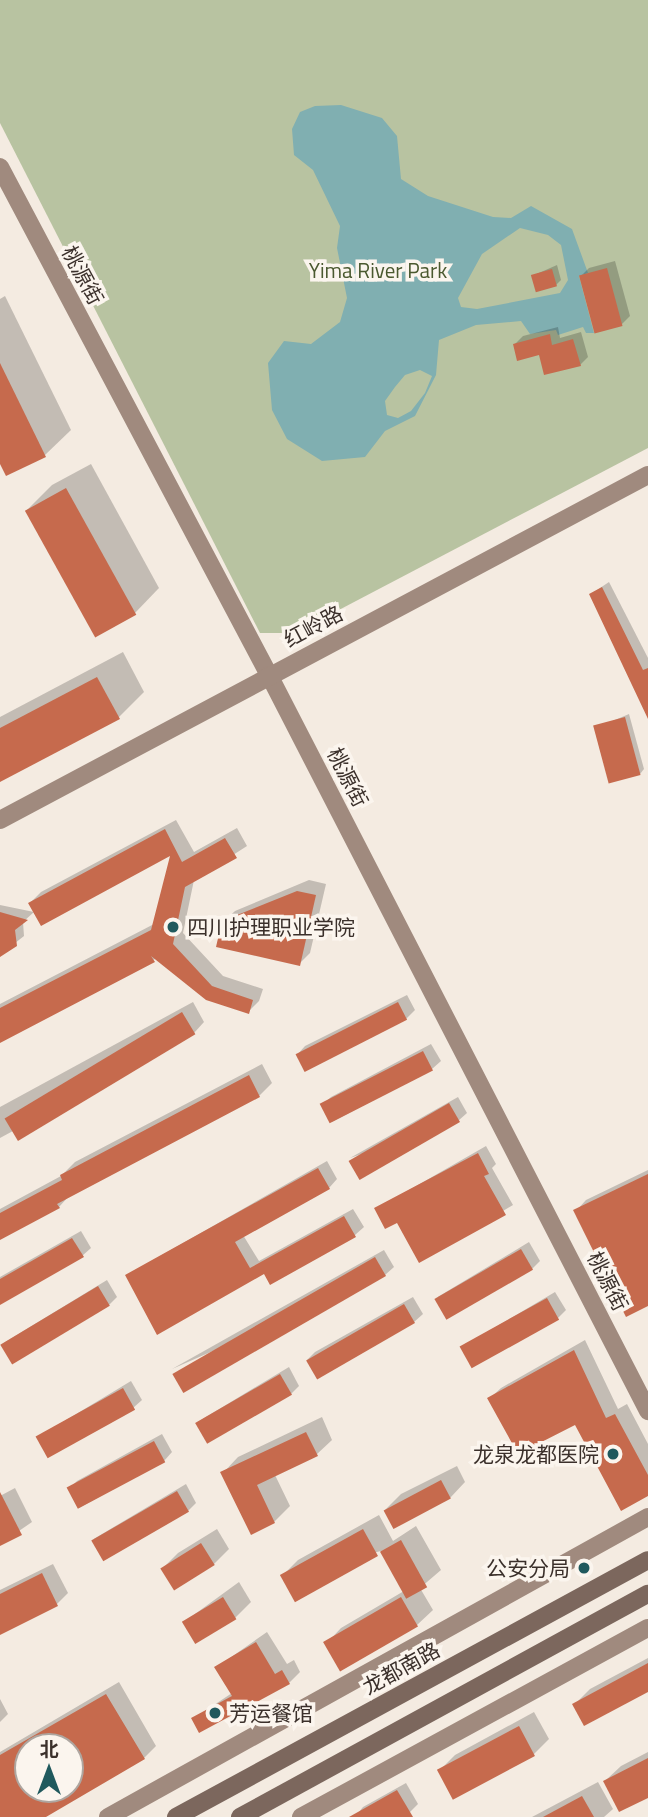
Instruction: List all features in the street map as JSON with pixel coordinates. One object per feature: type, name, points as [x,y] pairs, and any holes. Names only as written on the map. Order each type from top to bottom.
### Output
[{"type":"main road","name":"龙都南路","points":[[176,1817],[648,1560]]},
{"type":"main road","points":[[240,1817],[648,1594]]},
{"type":"street","name":"桃源街","points":[[0,167],[269,675],[648,1411]]},
{"type":"street","name":"红岭路","points":[[0,820],[648,475]]},
{"type":"street","points":[[108,1817],[648,1517]]},
{"type":"street","points":[[301,1817],[648,1628]]},
{"type":"green space","name":"Yima River Park","points":[[0,0],[648,0],[648,448],[295,633],[260,633],[0,123]]},
{"type":"water","points":[[341,105],[382,118],[397,136],[401,179],[428,196],[493,217],[511,218],[531,206],[572,229],[588,273],[579,276],[594,333],[586,333],[583,327],[558,335],[556,330],[530,334],[521,321],[476,325],[439,340],[436,375],[415,416],[385,431],[365,457],[322,461],[287,439],[272,410],[268,363],[284,341],[311,344],[340,322],[347,298],[337,248],[340,226],[313,170],[294,155],[292,129],[300,112],[315,106]],"holes":[[[520,228],[548,235],[561,245],[568,280],[560,293],[477,309],[461,307],[458,298],[482,254]],[[420,370],[432,376],[425,393],[411,411],[398,418],[387,415],[385,401],[395,387],[405,375]]]},
{"type":"building","points":[[607,268],[623,326],[595,333],[579,276]]},
{"type":"building","points":[[552,269],[557,286],[536,292],[531,275]]},
{"type":"building","points":[[550,334],[552,345],[573,339],[581,366],[544,375],[539,355],[517,361],[513,344]]},
{"type":"building","points":[[0,363],[46,457],[6,476],[0,464]]},
{"type":"building","points":[[66,488],[136,615],[95,638],[25,511]]},
{"type":"building","points":[[602,587],[643,670],[648,668],[648,719],[589,594]]},
{"type":"building","points":[[97,677],[120,719],[0,782],[0,728]]},
{"type":"building","points":[[625,717],[641,775],[609,783],[593,726]]},
{"type":"building","points":[[165,829],[182,862],[225,838],[237,858],[185,887],[173,944],[212,986],[253,1000],[249,1014],[206,1000],[151,956],[155,962],[0,1043],[0,1008],[151,930],[170,856],[41,926],[28,903]]},
{"type":"building","points":[[297,891],[316,895],[300,966],[216,947],[222,921]]},
{"type":"building","points":[[0,912],[28,920],[15,930],[17,946],[0,957]]},
{"type":"building","points":[[398,1002],[407,1020],[305,1072],[296,1054]]},
{"type":"building","points":[[182,1012],[195,1034],[18,1141],[5,1119]]},
{"type":"building","points":[[423,1051],[433,1071],[330,1123],[320,1104]]},
{"type":"building","points":[[249,1075],[260,1097],[57,1204],[60,1208],[0,1240],[0,1213],[62,1180],[60,1175]]},
{"type":"building","points":[[449,1103],[460,1122],[360,1180],[349,1161]]},
{"type":"building","points":[[478,1153],[489,1174],[484,1176],[506,1215],[419,1263],[397,1223],[385,1229],[374,1208]]},
{"type":"building","points":[[318,1168],[330,1189],[235,1242],[250,1268],[344,1216],[356,1237],[270,1285],[264,1274],[157,1335],[125,1275]]},
{"type":"building","points":[[648,1174],[648,1306],[626,1317],[573,1210]]},
{"type":"building","points":[[72,1238],[84,1257],[0,1305],[0,1279]]},
{"type":"building","points":[[521,1249],[533,1270],[446,1320],[434,1299]]},
{"type":"building","points":[[375,1257],[386,1276],[183,1393],[172,1374]]},
{"type":"building","points":[[98,1286],[110,1306],[12,1364],[0,1345]]},
{"type":"building","points":[[547,1298],[559,1320],[472,1368],[460,1346]]},
{"type":"building","points":[[404,1304],[415,1323],[317,1380],[306,1360]]},
{"type":"building","points":[[574,1350],[606,1418],[615,1414],[648,1475],[648,1496],[621,1511],[575,1425],[518,1454],[487,1398]]},
{"type":"building","points":[[280,1374],[292,1395],[207,1444],[195,1423]]},
{"type":"building","points":[[123,1388],[135,1410],[48,1458],[36,1436]]},
{"type":"building","points":[[306,1432],[318,1456],[257,1485],[275,1523],[251,1535],[220,1472]]},
{"type":"building","points":[[154,1441],[165,1462],[78,1509],[67,1487]]},
{"type":"building","points":[[441,1480],[451,1499],[393,1529],[384,1511]]},
{"type":"building","points":[[177,1491],[189,1512],[103,1561],[91,1540]]},
{"type":"building","points":[[0,1492],[22,1535],[0,1546]]},
{"type":"building","points":[[363,1529],[378,1556],[295,1602],[280,1575]]},
{"type":"building","points":[[401,1540],[427,1587],[406,1599],[380,1552]]},
{"type":"building","points":[[201,1543],[215,1565],[174,1590],[160,1568]]},
{"type":"building","points":[[42,1573],[58,1606],[0,1635],[0,1594]]},
{"type":"building","points":[[223,1597],[236,1619],[195,1644],[182,1622]]},
{"type":"building","points":[[401,1597],[418,1626],[340,1671],[323,1642]]},
{"type":"building","points":[[256,1642],[275,1674],[282,1670],[290,1684],[199,1733],[191,1718],[232,1696],[214,1667]]},
{"type":"building","points":[[648,1663],[648,1692],[584,1726],[572,1704]]},
{"type":"building","points":[[106,1694],[145,1759],[84,1795],[84,1733],[38,1733]]},
{"type":"building","points":[[519,1726],[535,1756],[453,1800],[437,1770]]},
{"type":"building","points":[[14,1747],[14,1803],[70,1803],[46,1817],[0,1817],[0,1755]]},
{"type":"building","points":[[648,1758],[648,1798],[619,1812],[603,1781]]},
{"type":"building","points":[[397,1790],[413,1817],[349,1817]]},
{"type":"building","points":[[582,1796],[594,1817],[543,1817]]},
{"type":"place","name":"四川护理职业学院","points":[[173,927]]},
{"type":"place","name":"龙泉龙都医院","points":[[613,1454]]},
{"type":"place","name":"公安分局","points":[[584,1568]]},
{"type":"place","name":"芳运餐馆","points":[[215,1713]]}]
